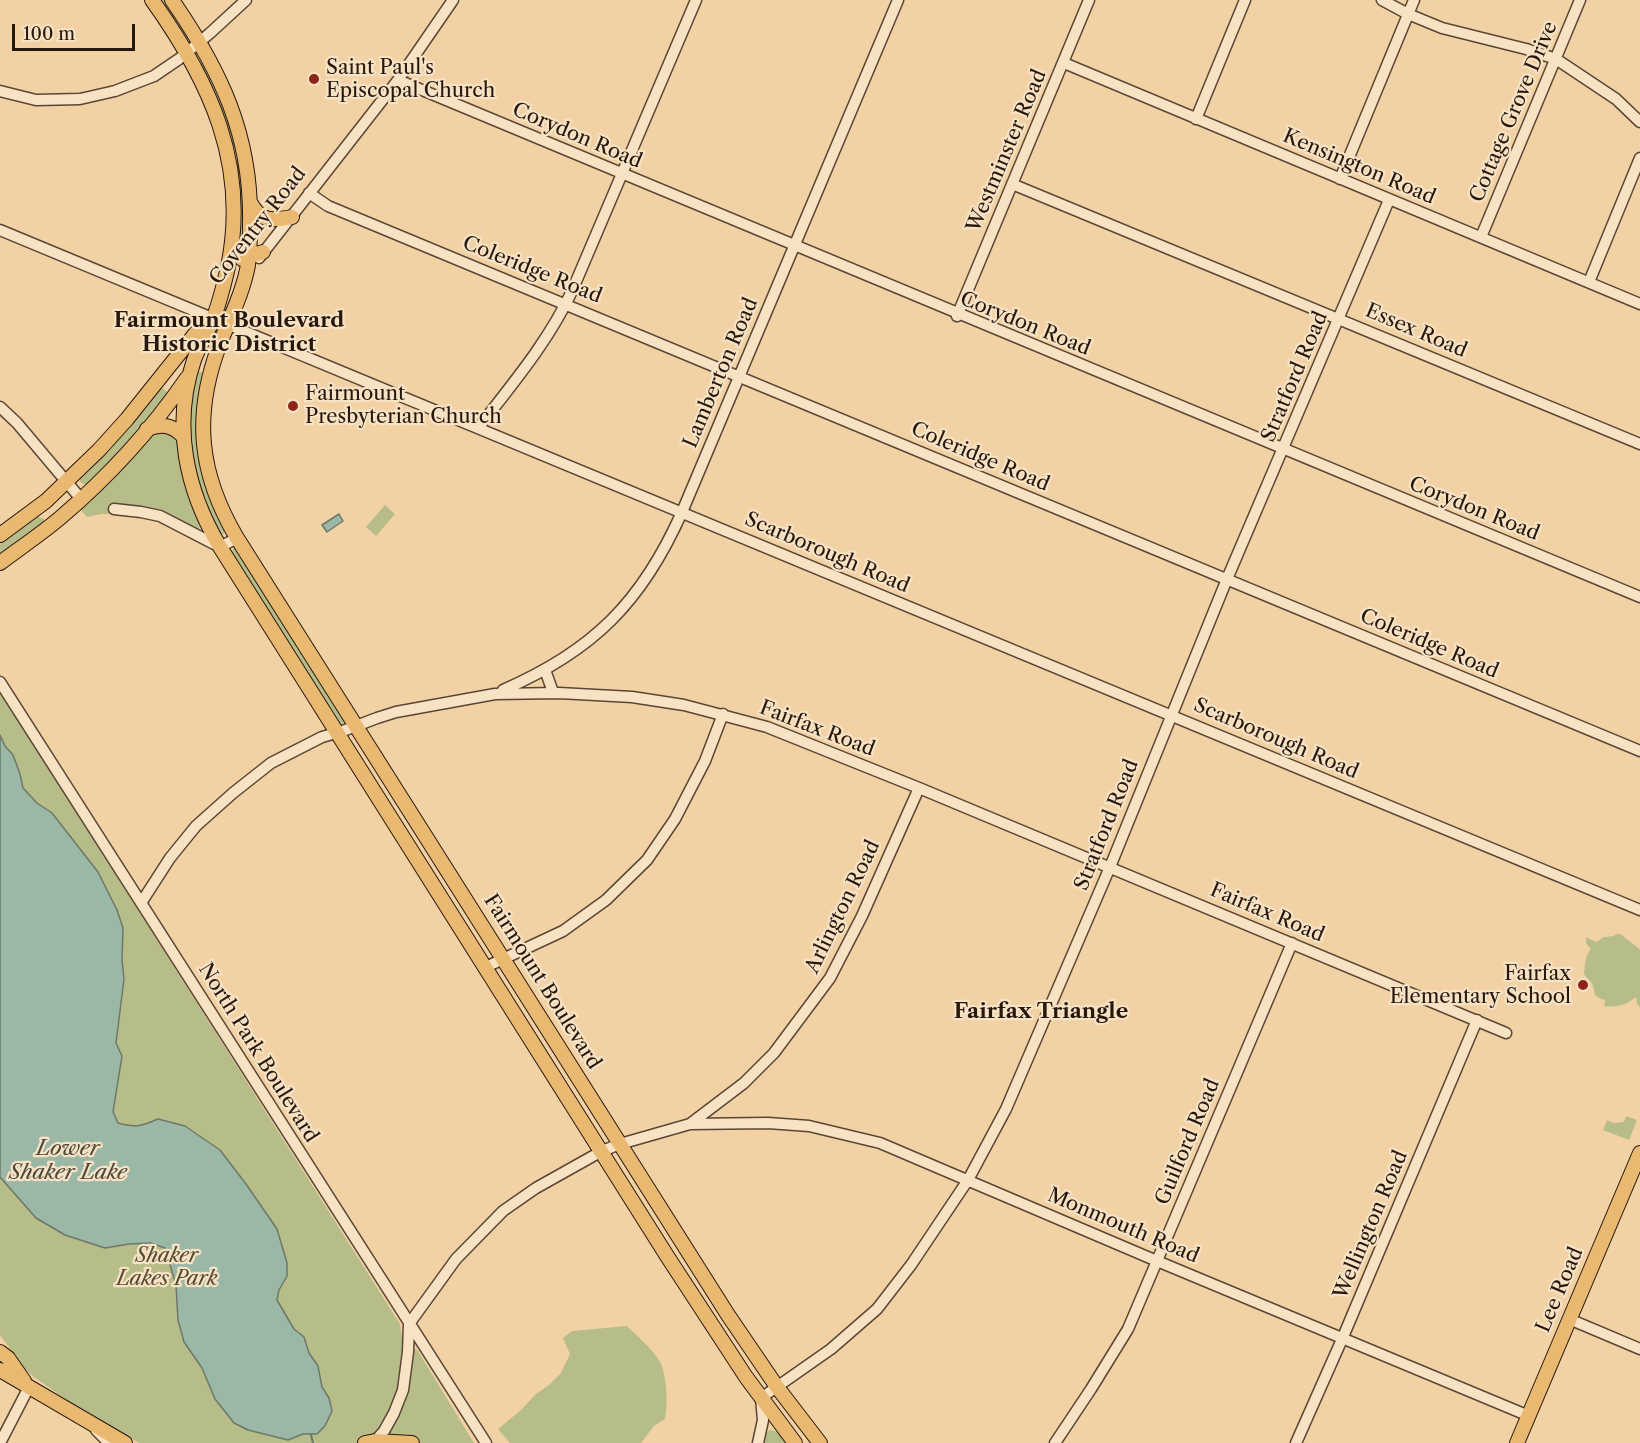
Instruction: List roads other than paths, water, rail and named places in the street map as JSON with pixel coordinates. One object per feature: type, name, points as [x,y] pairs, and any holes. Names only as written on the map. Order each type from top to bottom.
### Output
[{"type":"main road","name":"Fairmount Boulevard","points":[[152,0],[186,54],[215,110],[232,180],[230,255],[220,297],[190,373],[185,405],[183,436],[188,470],[201,512],[220,547],[714,1329],[795,1443]]},
{"type":"main road","name":"Fairmount Boulevard","points":[[172,0],[226,92],[245,153],[249,179],[246,274],[207,384],[204,408],[203,433],[207,466],[213,489],[225,517],[733,1322],[777,1388],[820,1443]]},
{"type":"main road","points":[[228,156],[245,153]]},
{"type":"main road","points":[[250,202],[257,213],[265,218],[274,220],[291,217]]},
{"type":"main road","points":[[230,255],[237,260],[263,252]]},
{"type":"main road","name":"Coventry Road","points":[[0,535],[46,501],[113,435],[195,334],[213,317],[246,274]]},
{"type":"main road","points":[[0,563],[40,534],[117,464],[147,429],[228,323]]},
{"type":"main road","points":[[147,429],[165,425],[175,429],[183,436]]},
{"type":"main road","name":"Lee Road","points":[[1517,1443],[1569,1319],[1635,1177],[1640,1153]]},
{"type":"main road","points":[[2,1356],[29,1387],[125,1443]]},
{"type":"main road","points":[[370,1442],[412,1443]]},
{"type":"street","points":[[0,91],[36,100],[80,99],[115,92],[154,76],[186,54],[246,0]]},
{"type":"street","name":"Coventry Road","points":[[246,274],[398,80],[453,0]]},
{"type":"street","points":[[479,428],[544,342],[566,304],[696,0]]},
{"type":"street","name":"Lamberton Road","points":[[495,694],[545,670],[605,628],[624,608],[655,566],[682,512],[898,0]]},
{"type":"street","name":"Westminster Road","points":[[957,316],[1089,0]]},
{"type":"street","points":[[1196,119],[1245,0]]},
{"type":"street","points":[[1382,0],[1442,28],[1556,58],[1616,99],[1640,122]]},
{"type":"street","points":[[1340,179],[1414,0]]},
{"type":"street","name":"Cottage Grove Drive","points":[[1481,237],[1580,0]]},
{"type":"street","name":"Kensington Road","points":[[1064,63],[1640,304]]},
{"type":"street","name":"Corydon Road","points":[[398,80],[957,316],[1640,597]]},
{"type":"street","points":[[1589,282],[1640,158]]},
{"type":"street","name":"Essex Road","points":[[1012,184],[1640,444]]},
{"type":"street","name":"Coleridge Road","points":[[309,193],[328,206],[1640,751]]},
{"type":"street","name":"Stratford Road","points":[[761,1398],[831,1348],[877,1309],[911,1265],[968,1180],[1006,1109],[1110,867],[1227,579],[1389,200]]},
{"type":"street","name":"Scarborough Road","points":[[0,230],[1640,910]]},
{"type":"street","points":[[0,407],[17,423],[81,499]]},
{"type":"street","points":[[114,510],[160,516],[220,547],[237,538]]},
{"type":"street","points":[[545,670],[553,692]]},
{"type":"street","name":"North Park Boulevard","points":[[0,682],[486,1443]]},
{"type":"street","name":"Fairfax Road","points":[[141,903],[170,858],[196,826],[270,763],[322,737],[396,712],[495,694],[595,693],[684,705],[767,727],[1110,867],[1506,1033]]},
{"type":"street","points":[[486,967],[563,931],[606,900],[647,860],[675,819],[705,761],[723,714]]},
{"type":"street","name":"Arlington Road","points":[[409,1324],[456,1259],[503,1211],[536,1188],[602,1151],[690,1124],[744,1083],[774,1053],[830,978],[862,916],[919,788]]},
{"type":"street","name":"Guilford Road","points":[[1054,1443],[1128,1329],[1292,943]]},
{"type":"street","name":"Wellington Road","points":[[1296,1443],[1476,1020]]},
{"type":"street","name":"Monmouth Road","points":[[690,1124],[768,1123],[809,1126],[880,1143],[1529,1416]]},
{"type":"street","points":[[1569,1319],[1640,1349]]},
{"type":"street","points":[[370,1442],[384,1431],[403,1390],[409,1324]]},
{"type":"street","points":[[0,1443],[29,1387]]},
{"type":"street","points":[[758,1443],[763,1420],[761,1398]]},
{"type":"street","points":[[92,1425],[109,1443]]},
{"type":"water","points":[[339,514],[343,521],[327,532],[322,525]]},
{"type":"water","name":"Lower Shaker Lake","points":[[0,735],[5,746],[13,755],[23,788],[37,803],[52,813],[98,872],[117,910],[123,928],[124,979],[116,1043],[122,1056],[113,1112],[118,1123],[124,1125],[139,1126],[158,1119],[185,1126],[220,1150],[277,1229],[287,1263],[287,1276],[279,1290],[277,1300],[294,1329],[304,1337],[309,1353],[318,1366],[322,1387],[329,1398],[332,1411],[325,1426],[317,1434],[303,1434],[288,1440],[248,1430],[234,1423],[215,1399],[202,1368],[184,1342],[178,1320],[176,1285],[165,1248],[151,1243],[105,1248],[65,1235],[36,1218],[0,1177]]},
{"type":"waterway","points":[[311,1435],[313,1443]]},
{"type":"place","name":"Saint Paul's Episcopal Church","points":[[314,79]]},
{"type":"place","name":"Fairmount Presbyterian Church","points":[[293,406]]},
{"type":"place","name":"Fairfax Elementary School","points":[[1583,985]]},
{"type":"district","name":"Fairmount Boulevard Historic District","points":[[229,333]]},
{"type":"district","name":"Fairfax Triangle","points":[[1041,1012]]},
{"type":"park label","name":"Shaker Lakes Park","points":[[167,1268]]}]
